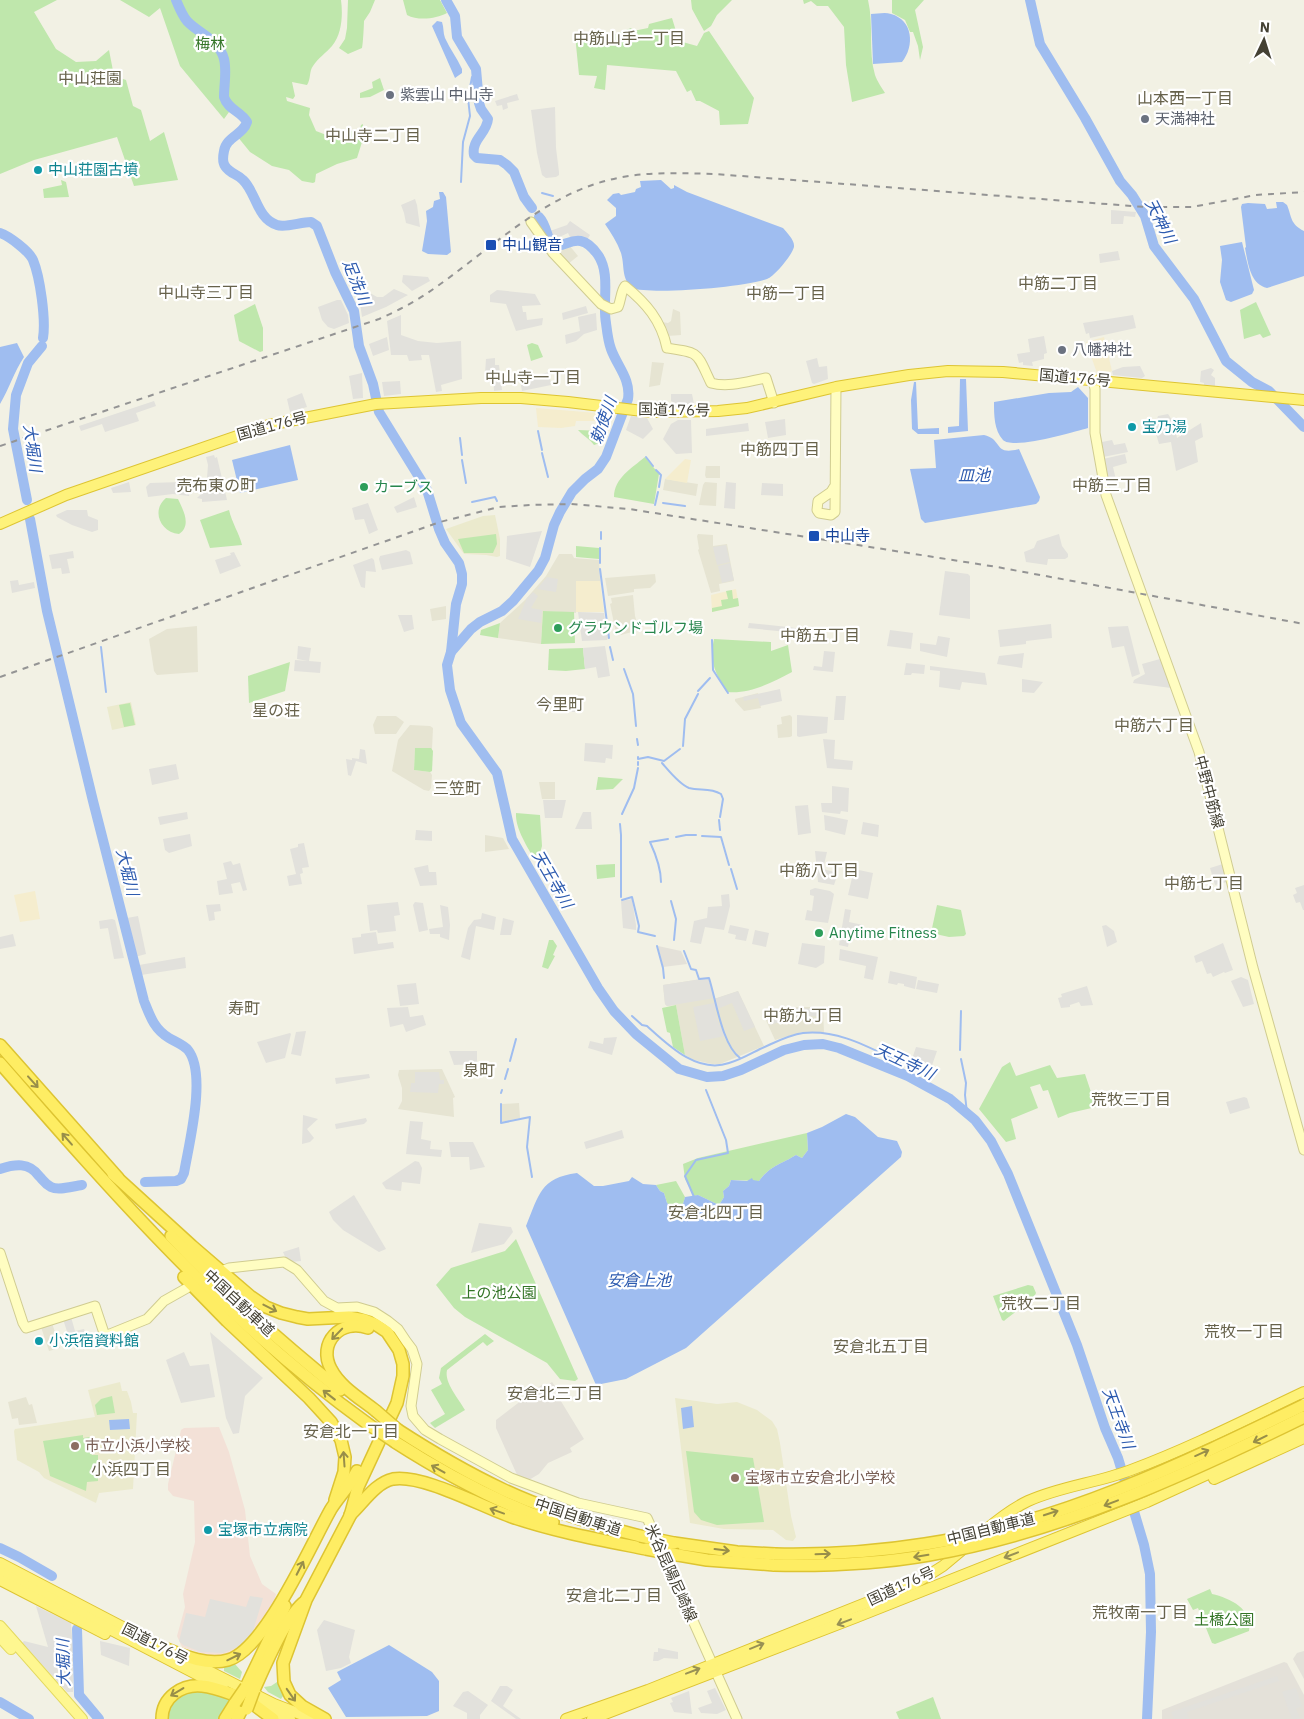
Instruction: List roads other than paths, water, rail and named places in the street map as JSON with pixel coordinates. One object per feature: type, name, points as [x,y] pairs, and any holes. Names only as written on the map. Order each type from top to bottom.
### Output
[{"type":"highway","name":"国道176号","points":[[0,524],[66,495],[269,425],[377,404],[481,398],[520,398],[665,412],[718,411],[774,403],[836,387],[909,375],[948,372],[1003,372],[1304,400]]},
{"type":"highway","name":"中国自動車道","points":[[0,1045],[114,1174],[188,1254],[267,1330],[373,1417],[394,1442],[466,1484],[531,1514],[604,1538],[646,1549],[708,1560],[774,1560],[844,1564],[901,1559],[956,1550],[1024,1533],[1072,1518],[1144,1491],[1304,1418]]},
{"type":"highway","name":"中国自動車道","points":[[0,1063],[148,1229],[213,1295],[296,1370],[471,1474],[511,1493],[571,1516],[640,1536],[774,1560],[899,1548],[954,1539],[1007,1526],[1069,1507],[1124,1486],[1188,1459],[1304,1405]]},
{"type":"highway","points":[[85,1160],[156,1246],[201,1295],[309,1398],[331,1422],[341,1440],[345,1457],[344,1472],[333,1506],[288,1592],[248,1648],[231,1660],[216,1662],[205,1661],[154,1644]]},
{"type":"highway","points":[[114,1174],[192,1246],[250,1296],[266,1307],[281,1313],[308,1319],[348,1317],[365,1320],[382,1328],[392,1338],[399,1350],[403,1364],[401,1393],[358,1487],[350,1516],[306,1600],[288,1644],[283,1663],[284,1682],[288,1691],[297,1703],[325,1719]]},
{"type":"highway","points":[[333,1506],[351,1484],[389,1407],[396,1380],[395,1359],[385,1339],[363,1326],[348,1326],[331,1340],[328,1349],[328,1364],[336,1378],[373,1417]]},
{"type":"highway","points":[[1143,1465],[1304,1385]]},
{"type":"highway","name":"国道176号","points":[[592,1719],[916,1583],[943,1566],[995,1522],[1015,1508],[1050,1493],[1143,1465],[1229,1428],[1304,1392]]},
{"type":"highway","name":"国道176号","points":[[566,1719],[714,1668],[1122,1512],[1304,1430]]},
{"type":"highway","points":[[1147,1502],[1197,1486],[1304,1438]]},
{"type":"highway","points":[[350,1516],[374,1489],[384,1482],[396,1479],[414,1479],[513,1517],[578,1535],[646,1549]]},
{"type":"highway","points":[[0,1558],[115,1617],[137,1634]]},
{"type":"highway","name":"国道176号","points":[[0,1563],[154,1644],[274,1704],[313,1719]]},
{"type":"highway","name":"国道176号","points":[[0,1572],[126,1637],[244,1702],[290,1719]]},
{"type":"highway","points":[[0,1580],[105,1634],[126,1637]]},
{"type":"highway","points":[[237,1719],[283,1612],[288,1592]]},
{"type":"highway","points":[[261,1666],[292,1615],[306,1600]]},
{"type":"highway","points":[[162,1719],[164,1707],[169,1698],[187,1687],[203,1686],[244,1702],[273,1719]]},
{"type":"highway","points":[[225,1719],[244,1702]]},
{"type":"highway","points":[[230,1719],[244,1702]]},
{"type":"main road","points":[[531,222],[553,252],[604,306],[611,309],[618,307],[622,298],[622,290],[625,286],[642,300],[656,318],[664,334],[667,348],[690,351],[698,356],[711,382],[716,384],[731,384],[766,378],[774,403]]},
{"type":"main road","name":"中野中筋線","points":[[1093,380],[1095,389],[1094,433],[1106,495],[1199,752],[1253,968],[1304,1150]]},
{"type":"main road","points":[[834,486],[836,387]]},
{"type":"main road","points":[[0,1253],[26,1328],[95,1306],[105,1336],[147,1319],[164,1301],[188,1288]]},
{"type":"main road","name":"米谷昆陽尼崎線","points":[[224,1270],[284,1262],[298,1270],[324,1301],[337,1308],[357,1307],[374,1312],[398,1329],[412,1350],[417,1364],[412,1406],[413,1416],[425,1430],[511,1478],[578,1503],[647,1518],[737,1719]]},
{"type":"main road","points":[[0,1626],[82,1719]]},
{"type":"main road","points":[[0,1637],[74,1719]]},
{"type":"water","points":[[889,13],[898,17],[908,28],[910,34],[909,49],[902,62],[873,64],[871,14]]},
{"type":"water","points":[[437,21],[442,22],[445,38],[462,69],[462,73],[455,78],[432,26]]},
{"type":"water","points":[[661,180],[671,189],[674,188],[674,185],[687,192],[783,228],[793,242],[793,251],[774,274],[767,279],[756,282],[720,287],[658,291],[631,288],[624,275],[619,249],[605,224],[616,216],[616,208],[607,200],[613,194],[619,193],[621,195],[635,192],[636,189],[641,187],[640,181]]},
{"type":"water","points":[[439,192],[443,192],[446,197],[451,252],[447,255],[428,254],[422,251],[427,221],[426,211],[433,207],[434,201],[440,199]]},
{"type":"water","points":[[1276,202],[1283,202],[1287,205],[1294,223],[1304,231],[1304,276],[1267,288],[1261,286],[1253,278],[1249,266],[1245,248],[1241,207],[1242,204],[1248,203],[1265,204],[1267,209],[1277,208]]},
{"type":"water","points":[[1242,242],[1254,290],[1252,294],[1231,302],[1226,300],[1220,282],[1222,260],[1220,246]]},
{"type":"water","points":[[17,343],[24,357],[0,404],[0,347]]},
{"type":"water","points":[[960,379],[966,379],[968,431],[948,433],[948,427],[959,426]]},
{"type":"water","points":[[914,382],[916,382],[918,429],[939,428],[939,434],[918,434],[912,429],[911,400]]},
{"type":"water","points":[[1078,387],[1088,398],[1088,428],[1031,442],[1009,443],[1000,436],[995,422],[994,402],[1049,393],[1071,392]]},
{"type":"water","name":"皿池","points":[[984,435],[994,440],[1002,449],[1011,451],[1019,449],[1040,497],[1039,501],[1036,504],[925,523],[921,519],[910,469],[936,468],[934,440]]},
{"type":"water","points":[[290,445],[298,480],[240,493],[232,460]]},
{"type":"water","name":"安倉上池","points":[[846,1114],[855,1117],[878,1137],[897,1141],[902,1152],[901,1157],[686,1348],[626,1379],[596,1385],[526,1226],[542,1190],[555,1179],[577,1173],[594,1186],[629,1181],[632,1177],[643,1184],[656,1185],[664,1193],[667,1203],[673,1207],[683,1204],[685,1197],[698,1195],[719,1205],[724,1197],[723,1191],[729,1186],[731,1180],[747,1181],[752,1178],[759,1181],[772,1168],[796,1155],[802,1158],[808,1150],[807,1133]]},
{"type":"water","points":[[692,1406],[694,1427],[683,1429],[681,1408]]},
{"type":"water","points":[[129,1419],[130,1429],[110,1430],[109,1420]]},
{"type":"water","points":[[389,1645],[432,1672],[439,1681],[439,1711],[427,1716],[346,1717],[328,1688],[341,1680],[337,1672]]},
{"type":"waterway","name":"天王寺川","points":[[176,0],[187,21],[218,46],[224,59],[224,97],[228,105],[247,122],[242,130],[225,146],[224,164],[229,171],[241,178],[247,185],[261,211],[270,222],[284,226],[311,222],[317,226],[335,272],[354,311],[359,346],[373,384],[379,412],[427,490],[439,529],[445,543],[459,563],[462,574],[462,584],[456,604],[451,652],[447,665],[450,690],[461,723],[497,773],[512,839],[598,988],[614,1011],[636,1034],[679,1069],[707,1077],[723,1076],[741,1070],[784,1050],[804,1045],[823,1044],[839,1048],[908,1076],[950,1099],[975,1120],[991,1141],[1008,1174],[1077,1345],[1105,1428],[1118,1458],[1144,1545],[1150,1574],[1151,1632],[1147,1719]]},
{"type":"waterway","name":"勅使川","points":[[446,0],[455,16],[457,37],[476,69],[479,103],[488,119],[475,145],[474,155],[477,158],[500,160],[507,165],[514,172],[524,197],[532,208]]},
{"type":"waterway","name":"天神川","points":[[1030,0],[1040,44],[1085,118],[1120,181],[1132,195],[1145,216],[1154,246],[1194,299],[1226,361],[1252,382],[1269,391],[1304,427]]},
{"type":"waterway","points":[[461,182],[463,142],[470,116],[468,98],[472,77]]},
{"type":"waterway","points":[[542,193],[553,196]]},
{"type":"waterway","name":"勅使川","points":[[451,652],[471,629],[480,622],[502,611],[513,601],[538,571],[545,558],[554,525],[560,512],[572,492],[598,469],[606,457],[628,399],[626,379],[608,339],[605,315],[605,279],[602,263],[598,255],[584,242],[577,241],[561,245],[552,243],[539,217]]},
{"type":"waterway","name":"大堀川","points":[[0,233],[18,244],[33,260],[42,298],[43,338]]},
{"type":"waterway","name":"大堀川","points":[[27,500],[13,429],[16,395],[28,363],[42,346]]},
{"type":"waterway","points":[[538,431],[542,450]]},
{"type":"waterway","points":[[460,438],[462,455]]},
{"type":"waterway","points":[[542,453],[548,477]]},
{"type":"waterway","points":[[646,457],[653,466]]},
{"type":"waterway","points":[[462,460],[466,483]]},
{"type":"waterway","points":[[656,470],[661,475],[659,487]]},
{"type":"waterway","points":[[655,505],[658,492]]},
{"type":"waterway","points":[[472,502],[495,497],[497,501]]},
{"type":"waterway","points":[[663,503],[685,506]]},
{"type":"waterway","name":"大堀川","points":[[30,519],[47,611],[144,1001],[153,1022],[160,1031],[188,1050],[196,1075],[195,1109],[184,1173],[181,1179],[176,1181],[145,1182]]},
{"type":"waterway","points":[[601,532],[601,539]]},
{"type":"waterway","points":[[600,548],[600,563]]},
{"type":"waterway","points":[[600,569],[609,638]]},
{"type":"waterway","points":[[712,640],[713,670],[728,693]]},
{"type":"waterway","points":[[101,647],[106,692]]},
{"type":"waterway","points":[[610,647],[613,660]]},
{"type":"waterway","points":[[624,669],[633,694],[636,726]]},
{"type":"waterway","points":[[698,691],[710,678]]},
{"type":"waterway","points":[[683,746],[685,719],[698,694]]},
{"type":"waterway","points":[[637,739],[638,745]]},
{"type":"waterway","points":[[638,757],[638,759],[648,757],[664,761],[680,749]]},
{"type":"waterway","points":[[662,763],[685,786],[721,794],[723,799],[720,817]]},
{"type":"waterway","points":[[622,814],[634,788],[638,768]]},
{"type":"waterway","points":[[719,820],[720,830]]},
{"type":"waterway","points":[[620,824],[621,897]]},
{"type":"waterway","points":[[676,837],[696,835]]},
{"type":"waterway","points":[[702,836],[721,837],[729,865]]},
{"type":"waterway","points":[[661,882],[658,862],[650,842],[668,839]]},
{"type":"waterway","points":[[731,869],[737,889]]},
{"type":"waterway","points":[[541,870],[547,880]]},
{"type":"waterway","points":[[551,888],[559,901]]},
{"type":"waterway","points":[[622,900],[632,897],[639,926],[638,932],[655,936]]},
{"type":"waterway","points":[[671,901],[676,919],[674,940]]},
{"type":"waterway","points":[[657,946],[664,978]]},
{"type":"waterway","points":[[684,951],[691,969],[696,970],[699,979],[709,978],[724,1033],[734,1052],[740,1058]]},
{"type":"waterway","points":[[960,1050],[961,1011]]},
{"type":"waterway","points":[[632,1016],[684,1056],[706,1065],[729,1063],[786,1037],[803,1033],[829,1034],[841,1037],[877,1051],[900,1063]]},
{"type":"waterway","points":[[510,1061],[516,1039]]},
{"type":"waterway","points":[[961,1059],[966,1083],[967,1113]]},
{"type":"waterway","points":[[505,1079],[508,1069]]},
{"type":"waterway","points":[[694,1197],[685,1176],[696,1160],[728,1153],[726,1140],[706,1090]]},
{"type":"waterway","points":[[501,1104],[501,1123],[530,1117],[527,1147],[532,1177]]},
{"type":"waterway","name":"大堀川","points":[[0,1169],[16,1165],[26,1166],[35,1171],[47,1185],[54,1188],[82,1185]]},
{"type":"waterway","name":"大堀川","points":[[0,1548],[52,1576]]},
{"type":"waterway","name":"大堀川","points":[[77,1629],[79,1695],[99,1719]]},
{"type":"waterway","points":[[0,1702],[29,1719]]},
{"type":"railway","points":[[0,446],[379,319],[403,308],[426,294],[512,230],[557,201],[580,189],[619,178],[660,173],[715,174],[1145,207],[1192,207],[1256,195],[1304,192]]},
{"type":"railway","points":[[0,677],[440,522],[499,507],[530,505],[571,504],[629,509],[997,567],[1304,624]]},
{"type":"place","name":"紫雲山 中山寺","points":[[390,95]]},
{"type":"place","name":"天満神社","points":[[1145,119]]},
{"type":"place","name":"中山荘園古墳","points":[[38,170]]},
{"type":"place","name":"中山観音","points":[[491,245]]},
{"type":"place","name":"八幡神社","points":[[1062,350]]},
{"type":"place","name":"宝乃湯","points":[[1132,427]]},
{"type":"place","name":"カーブス","points":[[364,487]]},
{"type":"place","name":"中山寺","points":[[814,536]]},
{"type":"place","name":"グラウンドゴルフ場","points":[[558,628]]},
{"type":"place","name":"Anytime Fitness","points":[[819,933]]},
{"type":"place","name":"小浜宿資料館","points":[[39,1341]]},
{"type":"place","name":"市立小浜小学校","points":[[75,1446]]},
{"type":"place","name":"宝塚市立安倉北小学校","points":[[735,1478]]},
{"type":"place","name":"宝塚市立病院","points":[[208,1530]]},
{"type":"district","name":"中筋山手一丁目","points":[[629,38]]},
{"type":"district","name":"中山荘園","points":[[90,78]]},
{"type":"district","name":"山本西一丁目","points":[[1185,98]]},
{"type":"district","name":"中山寺二丁目","points":[[373,135]]},
{"type":"district","name":"中筋二丁目","points":[[1058,283]]},
{"type":"district","name":"中山寺三丁目","points":[[206,292]]},
{"type":"district","name":"中筋一丁目","points":[[786,293]]},
{"type":"district","name":"中山寺一丁目","points":[[533,377]]},
{"type":"district","name":"中筋四丁目","points":[[780,449]]},
{"type":"district","name":"売布東の町","points":[[216,485]]},
{"type":"district","name":"中筋三丁目","points":[[1112,485]]},
{"type":"district","name":"中筋五丁目","points":[[820,635]]},
{"type":"district","name":"今里町","points":[[560,704]]},
{"type":"district","name":"星の荘","points":[[276,710]]},
{"type":"district","name":"中筋六丁目","points":[[1154,725]]},
{"type":"district","name":"三笠町","points":[[457,788]]},
{"type":"district","name":"中筋八丁目","points":[[819,870]]},
{"type":"district","name":"中筋七丁目","points":[[1204,883]]},
{"type":"district","name":"寿町","points":[[244,1008]]},
{"type":"district","name":"中筋九丁目","points":[[803,1015]]},
{"type":"district","name":"泉町","points":[[479,1070]]},
{"type":"district","name":"荒牧三丁目","points":[[1131,1099]]},
{"type":"district","name":"安倉北四丁目","points":[[716,1212]]},
{"type":"district","name":"荒牧二丁目","points":[[1041,1303]]},
{"type":"district","name":"荒牧一丁目","points":[[1244,1331]]},
{"type":"district","name":"安倉北五丁目","points":[[881,1346]]},
{"type":"district","name":"安倉北三丁目","points":[[555,1393]]},
{"type":"district","name":"安倉北一丁目","points":[[351,1431]]},
{"type":"district","name":"小浜四丁目","points":[[131,1469]]},
{"type":"district","name":"安倉北二丁目","points":[[614,1595]]},
{"type":"district","name":"荒牧南一丁目","points":[[1140,1612]]},
{"type":"park label","name":"梅林","points":[[210,44]]},
{"type":"park label","name":"上の池公園","points":[[499,1293]]},
{"type":"park label","name":"土橋公園","points":[[1224,1620]]},
{"type":"water label","name":"足洗川","points":[[357,282]]}]
